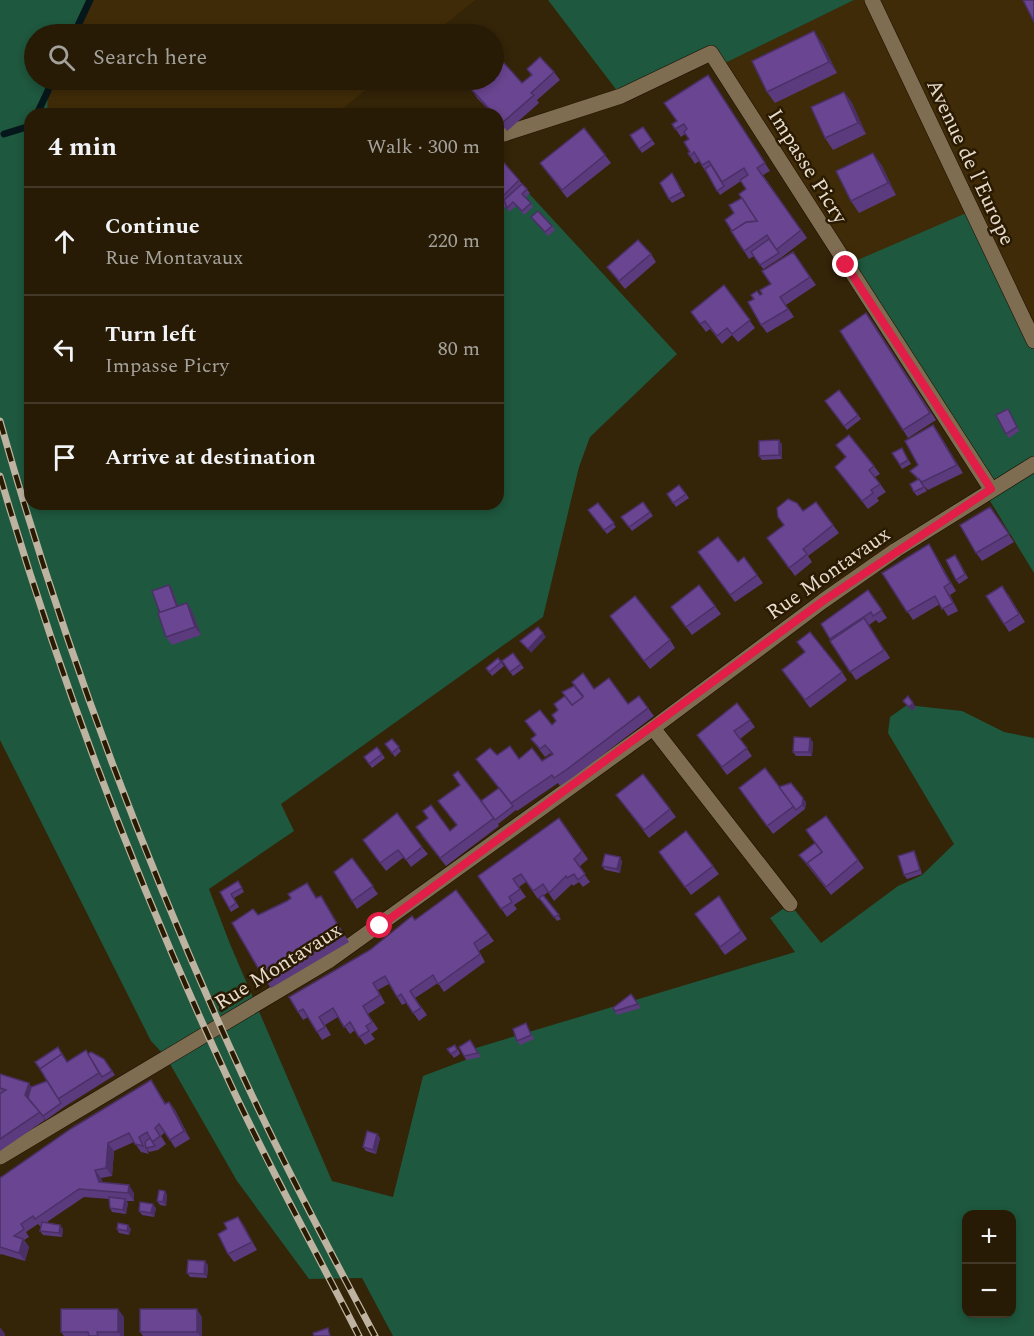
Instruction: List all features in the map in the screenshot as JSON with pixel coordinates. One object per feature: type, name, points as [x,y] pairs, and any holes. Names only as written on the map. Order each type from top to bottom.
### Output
[{"type":"street","name":"Avenue de l'Europe","points":[[872,0],[1034,341]]},
{"type":"street","name":"Impasse Picry","points":[[504,134],[621,96],[711,52],[991,489]]},
{"type":"street","name":"Rue Montavaux","points":[[0,1157],[330,960],[653,728],[823,601],[991,489],[1034,464]]},
{"type":"street","points":[[653,728],[790,904]]},
{"type":"shaded area","points":[[2,0],[475,0],[445,24],[24,24],[24,90]]},
{"type":"shaded area","points":[[854,0],[1034,0],[1034,346],[846,265],[719,66]]},
{"type":"shaded area","points":[[24,90],[366,90],[343,108],[29,108]]},
{"type":"green space","points":[[0,0],[90,0],[79,24],[24,24],[24,90],[48,90],[47,108],[24,108],[24,510],[504,510],[504,203],[523,187],[677,354],[590,437],[579,467],[543,617],[281,804],[294,831],[209,889],[230,944],[332,1181],[393,1197],[423,1076],[468,1059],[466,1051],[795,952],[770,918],[790,904],[821,943],[898,886],[922,875],[954,844],[888,733],[890,717],[907,705],[962,711],[1004,732],[1034,738],[1034,1336],[393,1336],[362,1278],[309,1279],[237,1181],[166,1057],[151,1041],[0,740]]},
{"type":"green space","points":[[548,0],[854,0],[719,66],[711,53],[621,96]]},
{"type":"green space","points":[[971,211],[1034,341],[1034,573],[846,265]]},
{"type":"building","points":[[1023,0],[1034,0],[1034,22]]},
{"type":"building","points":[[814,31],[829,62],[767,92],[752,61]]},
{"type":"building","points":[[540,57],[554,72],[531,93],[534,95],[504,121],[504,108],[488,108],[472,90],[504,90],[504,63],[522,83],[532,75],[527,69]]},
{"type":"building","points":[[708,75],[765,163],[757,168],[801,230],[776,250],[767,235],[744,251],[731,231],[746,222],[757,221],[739,194],[746,189],[740,180],[748,175],[744,168],[722,182],[709,161],[702,165],[694,152],[690,156],[688,153],[690,152],[684,142],[689,139],[684,132],[687,129],[684,124],[675,129],[672,124],[677,121],[664,103]]},
{"type":"building","points":[[844,92],[858,123],[825,138],[811,107]]},
{"type":"building","points":[[643,127],[652,140],[639,149],[630,135]]},
{"type":"building","points":[[584,128],[605,155],[562,190],[540,163]]},
{"type":"building","points":[[873,153],[888,183],[851,201],[836,171]]},
{"type":"building","points":[[504,163],[519,180],[504,195]]},
{"type":"building","points":[[711,165],[724,186],[717,191],[705,169]]},
{"type":"building","points":[[672,173],[682,192],[669,199],[660,183]]},
{"type":"building","points":[[522,184],[527,189],[522,194],[531,203],[522,211],[513,202],[507,208],[504,200]]},
{"type":"building","points":[[742,198],[757,221],[746,222],[732,231],[725,220],[734,213],[729,205]]},
{"type":"building","points":[[538,211],[552,226],[545,232],[531,217]]},
{"type":"building","points":[[769,239],[779,253],[760,265],[751,252]]},
{"type":"building","points":[[638,240],[651,254],[619,281],[607,267]]},
{"type":"building","points":[[793,252],[810,277],[780,297],[788,309],[761,325],[748,302],[754,299],[751,295],[757,291],[760,295],[762,294],[760,290],[771,284],[762,271]]},
{"type":"building","points":[[724,285],[750,320],[732,334],[727,328],[717,336],[705,321],[700,324],[691,312]]},
{"type":"building","points":[[866,313],[930,413],[903,430],[840,331]]},
{"type":"building","points":[[839,390],[858,415],[844,426],[825,401]]},
{"type":"building","points":[[1008,409],[1017,427],[1006,434],[996,415]]},
{"type":"building","points":[[933,425],[957,465],[922,482],[910,471],[918,465],[905,441]]},
{"type":"building","points":[[849,435],[874,466],[869,470],[880,484],[871,490],[873,493],[862,501],[835,467],[846,457],[836,445]]},
{"type":"building","points":[[779,440],[779,455],[759,456],[759,441]]},
{"type":"building","points":[[902,448],[908,460],[900,465],[892,453]]},
{"type":"building","points":[[919,479],[924,487],[914,492],[910,484]]},
{"type":"building","points":[[679,485],[686,494],[673,503],[667,494]]},
{"type":"building","points":[[788,499],[797,503],[803,511],[816,502],[833,525],[803,549],[807,554],[789,568],[767,538],[784,525],[778,517],[777,508]]},
{"type":"building","points":[[643,502],[650,512],[629,527],[621,517]]},
{"type":"building","points":[[598,503],[614,523],[604,530],[588,510]]},
{"type":"building","points":[[990,507],[1009,534],[976,553],[960,525]]},
{"type":"building","points":[[718,537],[738,562],[744,557],[757,575],[730,595],[698,552]]},
{"type":"building","points":[[929,544],[950,583],[944,587],[953,603],[942,609],[935,596],[907,612],[882,573]]},
{"type":"building","points":[[955,555],[965,574],[956,580],[946,560]]},
{"type":"building","points":[[169,585],[177,607],[160,613],[152,591]]},
{"type":"building","points":[[699,585],[715,606],[686,627],[671,607]]},
{"type":"building","points":[[1002,586],[1019,614],[1004,624],[986,596]]},
{"type":"building","points":[[868,590],[882,610],[873,616],[871,612],[830,639],[821,624]]},
{"type":"building","points":[[635,596],[670,640],[644,661],[610,616]]},
{"type":"building","points":[[187,603],[195,627],[166,637],[158,613]]},
{"type":"building","points":[[864,618],[884,650],[850,672],[830,641]]},
{"type":"building","points":[[538,627],[543,633],[528,649],[520,641]]},
{"type":"building","points":[[810,632],[842,672],[805,700],[782,670],[805,652],[797,642]]},
{"type":"building","points":[[513,653],[521,664],[510,672],[502,661]]},
{"type":"building","points":[[498,658],[501,662],[489,672],[486,668]]},
{"type":"building","points":[[583,673],[594,689],[609,678],[628,704],[639,696],[648,708],[566,770],[554,778],[552,775],[511,803],[476,759],[490,748],[497,755],[510,746],[519,759],[532,748],[542,761],[553,754],[545,745],[540,749],[531,739],[536,735],[525,721],[540,710],[552,725],[556,721],[552,715],[558,710],[554,704],[565,696],[572,705],[583,696],[572,682]]},
{"type":"building","points":[[574,686],[583,697],[572,705],[562,692]]},
{"type":"building","points":[[908,696],[913,703],[909,707],[903,701]]},
{"type":"building","points":[[737,703],[750,720],[734,731],[747,748],[722,767],[697,735]]},
{"type":"building","points":[[794,737],[810,738],[809,752],[793,752]]},
{"type":"building","points":[[392,739],[399,747],[392,753],[385,744]]},
{"type":"building","points":[[377,747],[382,754],[369,764],[364,757]]},
{"type":"building","points":[[765,768],[794,806],[767,826],[739,788]]},
{"type":"building","points":[[458,771],[494,818],[440,858],[416,827],[428,818],[423,811],[431,805],[450,831],[457,825],[438,801],[460,785],[453,775]]},
{"type":"building","points":[[643,774],[670,809],[644,830],[616,795]]},
{"type":"building","points":[[791,783],[803,798],[802,805],[796,810],[779,787]]},
{"type":"building","points":[[499,788],[513,806],[495,820],[481,801]]},
{"type":"building","points":[[397,813],[422,847],[406,860],[398,850],[380,863],[363,840]]},
{"type":"building","points":[[826,816],[858,860],[826,887],[807,863],[822,852],[806,830]]},
{"type":"building","points":[[559,818],[582,851],[574,859],[585,874],[578,880],[574,874],[567,878],[566,876],[549,893],[543,884],[533,891],[521,874],[513,879],[520,889],[509,897],[512,902],[501,909],[478,876]]},
{"type":"building","points":[[686,831],[713,866],[685,887],[659,852]]},
{"type":"building","points":[[815,843],[822,852],[807,863],[810,867],[799,855]]},
{"type":"building","points":[[914,851],[920,870],[904,875],[898,856]]},
{"type":"building","points":[[605,854],[620,857],[617,869],[602,866]]},
{"type":"building","points":[[352,858],[373,886],[352,901],[334,872]]},
{"type":"building","points":[[238,881],[242,888],[231,894],[236,903],[229,908],[220,892]]},
{"type":"building","points":[[307,883],[316,898],[321,896],[343,934],[265,980],[232,923],[253,909],[258,915],[287,901],[291,898],[288,894]]},
{"type":"building","points":[[456,890],[488,933],[474,943],[480,954],[438,984],[433,975],[410,991],[421,1008],[413,1013],[401,994],[397,997],[385,976],[373,983],[380,995],[363,1006],[372,1022],[366,1026],[369,1031],[359,1037],[350,1022],[344,1027],[333,1008],[319,1017],[325,1027],[317,1032],[303,1009],[298,1012],[289,997],[370,950],[412,916],[415,920]]},
{"type":"building","points":[[543,895],[559,915],[554,917],[539,898]]},
{"type":"building","points":[[719,896],[741,931],[720,947],[695,914]]},
{"type":"building","points":[[631,994],[638,1004],[615,1011],[613,1008]]},
{"type":"building","points":[[526,1023],[531,1035],[517,1041],[513,1029]]},
{"type":"building","points":[[470,1040],[478,1053],[464,1056],[459,1047]]},
{"type":"building","points":[[455,1045],[457,1050],[451,1054],[447,1049]]},
{"type":"building","points":[[58,1047],[62,1054],[40,1069],[35,1062]]},
{"type":"building","points":[[86,1050],[99,1073],[58,1099],[40,1069],[62,1054],[67,1062]]},
{"type":"building","points":[[91,1052],[104,1059],[112,1071],[102,1077],[88,1054]]},
{"type":"building","points":[[0,1074],[29,1083],[25,1095],[40,1112],[0,1139],[0,1094],[6,1090],[0,1088]]},
{"type":"building","points":[[151,1080],[165,1104],[169,1102],[184,1131],[170,1140],[159,1124],[155,1128],[160,1136],[152,1142],[147,1132],[139,1137],[143,1146],[135,1144],[129,1133],[108,1143],[106,1168],[95,1170],[99,1182],[129,1185],[128,1193],[79,1189],[35,1219],[33,1216],[21,1224],[24,1229],[14,1236],[23,1239],[19,1253],[0,1247],[0,1178],[72,1128]]},
{"type":"building","points":[[47,1081],[61,1103],[43,1116],[28,1098],[31,1087]]},
{"type":"building","points":[[367,1131],[377,1134],[373,1150],[363,1147]]},
{"type":"building","points":[[150,1138],[155,1146],[146,1148],[145,1142]]},
{"type":"building","points":[[159,1190],[165,1191],[163,1202],[157,1201]]},
{"type":"building","points":[[109,1197],[125,1199],[123,1210],[110,1208]]},
{"type":"building","points":[[140,1202],[153,1204],[151,1213],[139,1211]]},
{"type":"building","points":[[238,1217],[252,1242],[228,1254],[218,1234],[227,1229],[224,1223]]},
{"type":"building","points":[[42,1222],[60,1225],[59,1233],[40,1231]]},
{"type":"building","points":[[118,1223],[128,1225],[127,1231],[117,1229]]},
{"type":"building","points":[[188,1260],[205,1261],[204,1274],[187,1273]]},
{"type":"building","points":[[61,1309],[118,1309],[118,1332],[97,1332],[98,1336],[89,1336],[88,1332],[61,1332]]},
{"type":"building","points":[[140,1309],[197,1309],[197,1332],[140,1332]]},
{"type":"building","points":[[328,1328],[330,1336],[314,1336],[313,1333]]},
{"type":"waterway","points":[[79,24],[90,0]]},
{"type":"waterway","points":[[40,108],[48,90]]},
{"type":"waterway","points":[[4,134],[24,128]]},
{"type":"railway","points":[[0,421],[24,502]]},
{"type":"railway","points":[[0,476],[75,707],[163,933],[244,1113],[359,1336]]},
{"type":"railway","points":[[27,510],[108,752],[139,834],[206,995],[307,1206],[375,1336]]},
{"type":"route","points":[[380,926],[653,728],[823,601],[896,550],[991,489],[846,265]]}]
